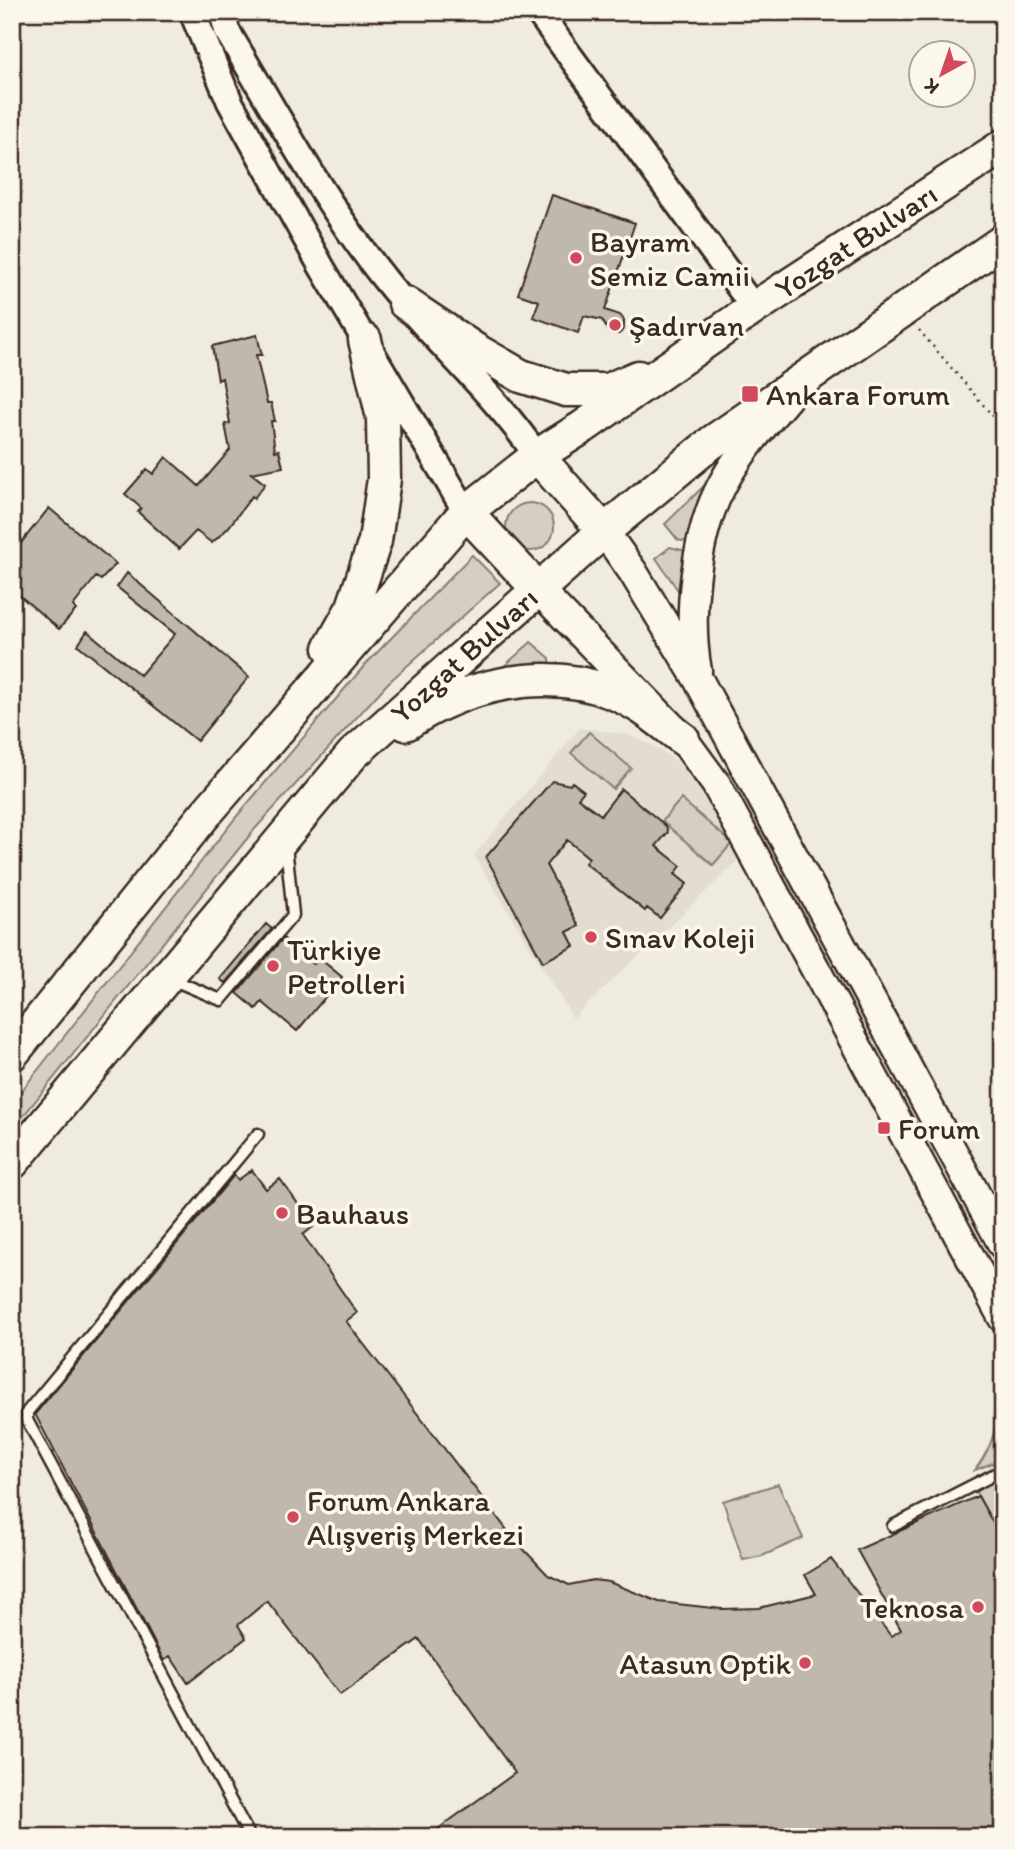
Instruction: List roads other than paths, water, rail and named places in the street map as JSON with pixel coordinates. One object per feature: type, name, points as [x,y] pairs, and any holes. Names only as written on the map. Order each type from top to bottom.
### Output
[{"type":"main road","name":"Yozgat Bulvarı","points":[[12,1054],[202,818],[466,512],[537,456],[754,308],[1003,146]]},
{"type":"main road","name":"Yozgat Bulvarı","points":[[12,1163],[353,754],[604,531],[711,443],[1003,241]]},
{"type":"main road","points":[[405,303],[474,349],[521,376],[566,390],[608,390],[684,356]]},
{"type":"main road","points":[[300,704],[353,607],[375,541],[384,479],[383,418],[365,340]]},
{"type":"main road","points":[[699,681],[692,631],[701,551],[708,522],[721,486],[751,440],[803,379]]},
{"type":"main road","points":[[537,456],[604,531],[633,572],[699,681],[1003,1245]]},
{"type":"main road","points":[[466,512],[683,739],[716,784],[737,818],[1003,1318]]},
{"type":"main road","points":[[353,754],[442,703],[508,683],[537,681],[576,682],[612,692],[641,708],[683,739]]},
{"type":"street","points":[[192,12],[230,102],[321,266],[466,512]]},
{"type":"street","points":[[222,12],[227,31],[339,217],[405,303],[511,421],[537,456]]},
{"type":"street","points":[[538,12],[754,308]]},
{"type":"lane","points":[[167,978],[221,1000],[293,915],[285,837]]},
{"type":"lane","points":[[250,1837],[77,1517],[27,1420],[27,1412],[258,1134]]},
{"type":"lane","points":[[892,1526],[1003,1470]]},
{"type":"place","name":"Bayram Semiz Camii","points":[[576,258]]},
{"type":"place","name":"Şadırvan","points":[[615,325]]},
{"type":"place","name":"Ankara Forum","points":[[750,394]]},
{"type":"place","name":"Sınav Koleji","points":[[591,937]]},
{"type":"place","name":"Türkiye Petrolleri","points":[[273,966]]},
{"type":"place","name":"Forum","points":[[884,1128]]},
{"type":"place","name":"Bauhaus","points":[[282,1213]]},
{"type":"place","name":"Forum Ankara Alışveriş Merkezi","points":[[293,1517]]},
{"type":"place","name":"Teknosa","points":[[978,1607]]},
{"type":"place","name":"Atasun Optik","points":[[805,1663]]}]
